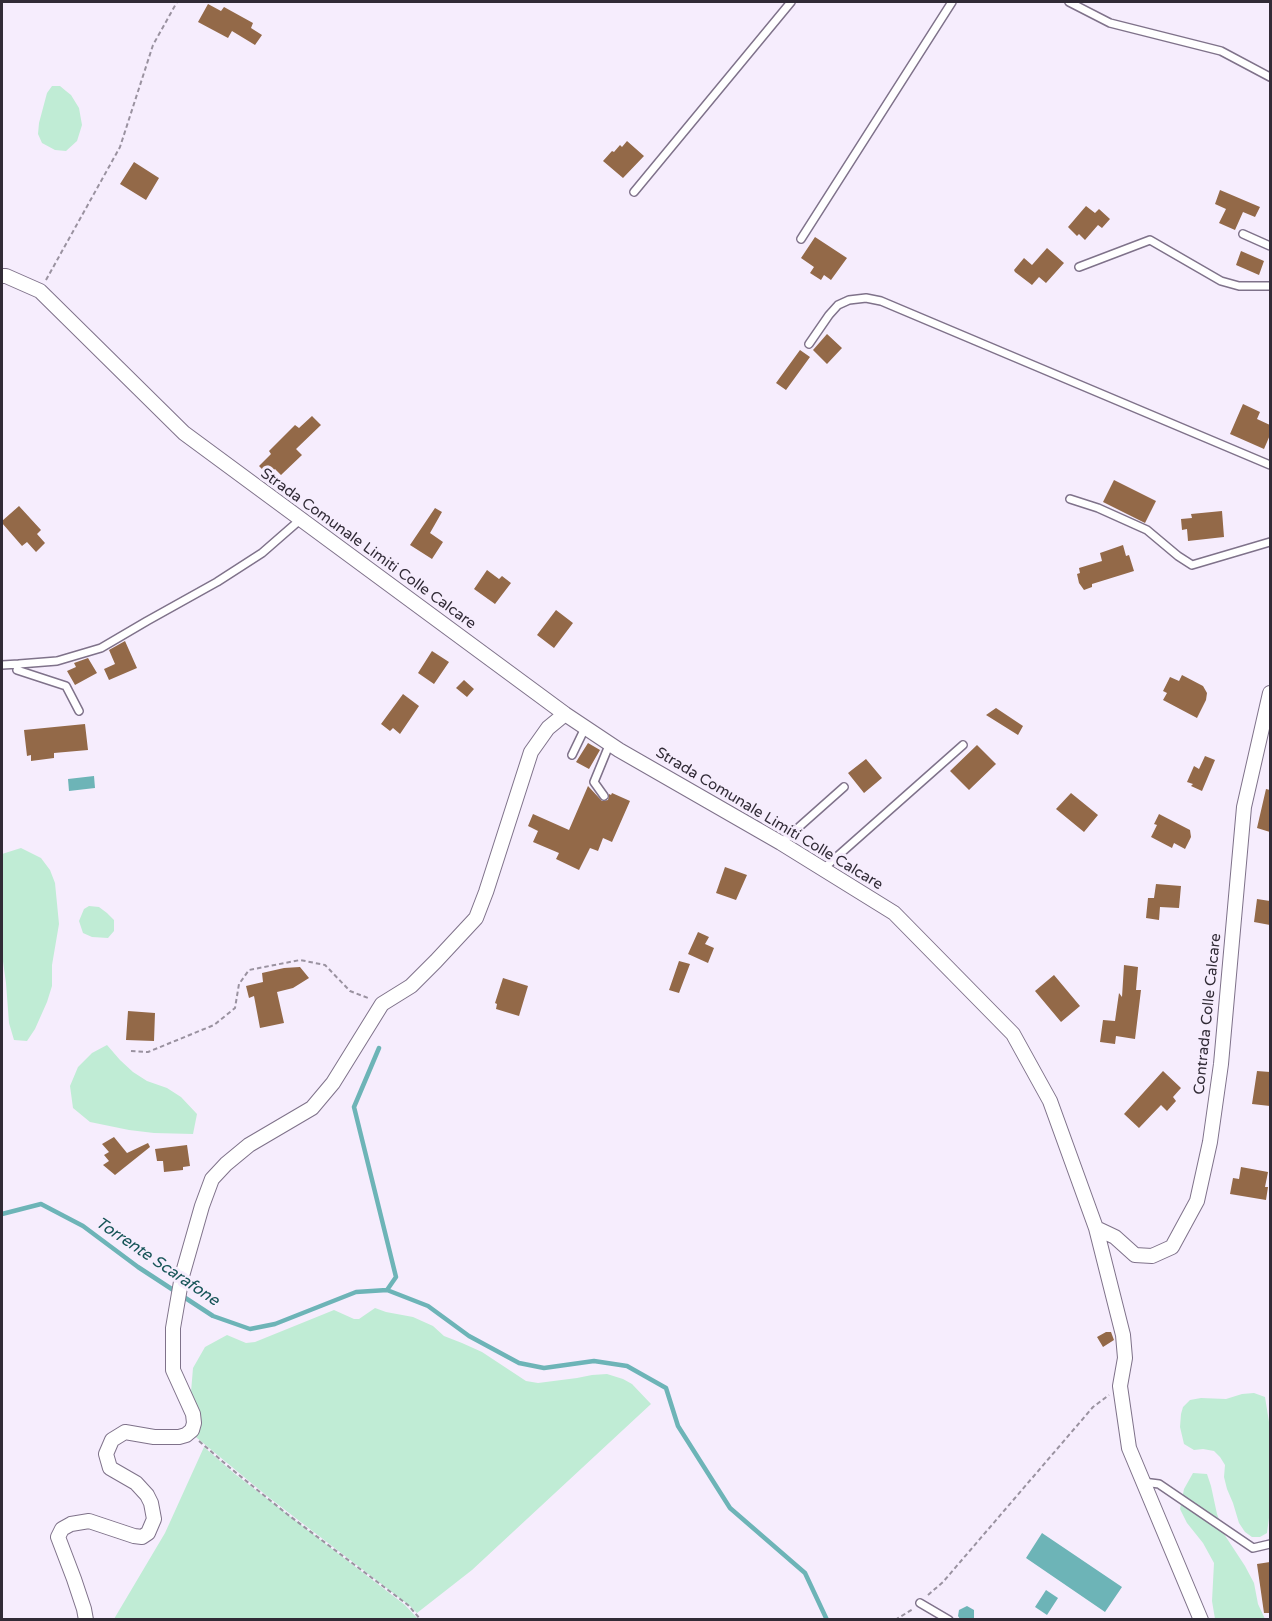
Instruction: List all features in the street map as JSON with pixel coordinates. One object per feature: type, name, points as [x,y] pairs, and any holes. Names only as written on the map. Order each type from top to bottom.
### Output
[{"type":"street","name":"Strada Comunale Limiti Colle Calcare","points":[[2,276],[40,291],[184,433],[565,714],[894,913],[1013,1034],[1050,1101],[1096,1228],[1123,1335],[1125,1358],[1120,1386],[1129,1448],[1201,1620]]},
{"type":"street","name":"Contrada Colle Calcare","points":[[1096,1228],[1115,1237],[1135,1255],[1152,1256],[1172,1247],[1197,1201],[1210,1142],[1221,1064],[1244,807],[1270,693]]},
{"type":"street","points":[[86,1620],[58,1537],[62,1529],[71,1524],[89,1521],[134,1536],[142,1537],[148,1533],[154,1519],[147,1495],[136,1483],[110,1468],[106,1454],[112,1440],[125,1432],[154,1437],[179,1437],[192,1430],[194,1423],[193,1414],[173,1370],[173,1328],[182,1276],[212,1179],[249,1145],[312,1108],[333,1083],[382,1004],[411,986],[476,918],[531,752],[548,728],[565,714]]},
{"type":"lane","points":[[634,192],[791,2]]},
{"type":"lane","points":[[801,239],[952,2]]},
{"type":"lane","points":[[1069,2],[1110,22],[1221,51],[1270,77]]},
{"type":"lane","points":[[1243,234],[1270,246]]},
{"type":"lane","points":[[1079,267],[1150,240],[1221,281],[1239,286],[1270,285]]},
{"type":"lane","points":[[809,344],[838,305],[849,300],[866,298],[881,301],[1270,465]]},
{"type":"lane","points":[[1070,499],[1098,508],[1147,530],[1192,565],[1270,542]]},
{"type":"lane","points":[[2,665],[57,661],[101,648],[262,553],[301,519]]},
{"type":"lane","points":[[19,664],[17,670],[66,686],[79,711]]},
{"type":"lane","points":[[572,755],[585,728]]},
{"type":"lane","points":[[604,796],[594,782],[610,743]]},
{"type":"lane","points":[[823,869],[963,745]]},
{"type":"lane","points":[[781,843],[844,787]]},
{"type":"lane","points":[[1143,1482],[1159,1484],[1253,1548],[1270,1544]]},
{"type":"lane","points":[[920,1602],[949,1620]]},
{"type":"path","points":[[40,291],[120,147],[153,45],[177,2]]},
{"type":"path","points":[[130,1051],[148,1052],[214,1025],[236,1008],[239,984],[249,970],[300,960],[325,965],[350,991],[382,1004]]},
{"type":"path","points":[[895,1620],[911,1611],[943,1582],[1093,1407],[1120,1386]]},
{"type":"path","points":[[186,1435],[194,1437],[287,1514],[408,1605],[421,1620]]},
{"type":"shaded area","points":[[52,86],[60,86],[71,95],[79,108],[82,125],[77,141],[66,151],[55,150],[42,143],[38,134],[47,93]]},
{"type":"shaded area","points":[[94,776],[95,788],[69,791],[68,779]]},
{"type":"shaded area","points":[[21,848],[41,858],[50,870],[55,883],[59,924],[52,965],[52,986],[35,1029],[27,1041],[14,1040],[9,1023],[2,954],[2,854]]},
{"type":"shaded area","points":[[89,906],[99,907],[114,920],[114,931],[108,938],[92,937],[83,933],[79,921],[84,909]]},
{"type":"shaded area","points":[[107,1045],[133,1072],[181,1097],[197,1114],[193,1134],[154,1133],[90,1122],[73,1108],[70,1086],[78,1067],[92,1053]]},
{"type":"shaded area","points":[[375,1308],[413,1317],[433,1326],[444,1336],[482,1352],[526,1381],[538,1383],[607,1374],[632,1384],[651,1404],[472,1570],[417,1613],[267,1496],[191,1433],[198,1418],[191,1392],[193,1368],[205,1347],[227,1335],[246,1343],[255,1342],[334,1310],[359,1319]]},
{"type":"shaded area","points":[[1254,1393],[1265,1397],[1270,1424],[1270,1510],[1267,1533],[1260,1537],[1252,1537],[1239,1523],[1224,1477],[1225,1465],[1220,1457],[1214,1451],[1194,1450],[1184,1444],[1180,1427],[1183,1407],[1190,1400],[1226,1399]]},
{"type":"shaded area","points":[[204,1447],[235,1474],[405,1605],[418,1619],[114,1619],[165,1533]]},
{"type":"shaded area","points":[[1193,1473],[1207,1474],[1224,1534],[1254,1583],[1258,1604],[1265,1619],[1215,1619],[1212,1601],[1214,1563],[1180,1509],[1184,1489]]},
{"type":"shaded area","points":[[1042,1533],[1122,1587],[1105,1612],[1026,1558]]},
{"type":"shaded area","points":[[1046,1590],[1058,1598],[1047,1615],[1035,1607]]},
{"type":"shaded area","points":[[967,1606],[974,1610],[974,1618],[960,1619],[959,1610]]},
{"type":"building","points":[[208,4],[221,11],[224,7],[253,23],[251,28],[262,35],[255,45],[232,31],[228,38],[198,22]]},
{"type":"building","points":[[627,141],[644,156],[623,178],[603,161],[612,151],[614,152],[620,145],[622,147]]},
{"type":"building","points":[[134,162],[159,178],[146,200],[120,184]]},
{"type":"building","points":[[1220,190],[1260,207],[1255,217],[1243,212],[1235,230],[1219,223],[1226,209],[1215,204]]},
{"type":"building","points":[[1086,206],[1095,213],[1099,209],[1110,219],[1102,228],[1098,225],[1085,240],[1068,227]]},
{"type":"building","points":[[815,237],[847,258],[831,280],[824,275],[821,280],[810,273],[814,267],[801,258]]},
{"type":"building","points":[[1047,248],[1064,263],[1046,283],[1039,277],[1032,285],[1015,272],[1014,270],[1024,258],[1032,265]]},
{"type":"building","points":[[1241,251],[1264,261],[1259,275],[1236,265]]},
{"type":"building","points":[[827,334],[842,348],[827,364],[813,350]]},
{"type":"building","points":[[800,350],[810,357],[786,390],[776,383]]},
{"type":"building","points":[[1243,404],[1260,412],[1257,419],[1270,425],[1270,435],[1264,449],[1230,434]]},
{"type":"building","points":[[312,416],[321,425],[296,449],[302,455],[281,475],[275,469],[268,475],[259,466],[271,454],[269,451],[295,425],[299,428]]},
{"type":"building","points":[[1114,480],[1156,501],[1145,523],[1103,502]]},
{"type":"building","points":[[19,506],[41,530],[37,534],[45,543],[36,552],[27,542],[22,546],[2,523]]},
{"type":"building","points":[[435,508],[442,512],[430,533],[443,542],[432,559],[410,545]]},
{"type":"building","points":[[1222,511],[1224,537],[1188,541],[1187,529],[1182,530],[1181,519],[1192,518],[1191,514]]},
{"type":"building","points":[[1123,545],[1134,571],[1092,584],[1092,587],[1084,590],[1079,583],[1077,574],[1080,573],[1079,568],[1102,561],[1100,553]]},
{"type":"building","points":[[487,570],[499,579],[502,576],[511,583],[495,604],[474,589]]},
{"type":"building","points":[[556,610],[573,623],[554,648],[537,635]]},
{"type":"building","points":[[125,641],[137,668],[109,680],[104,669],[115,664],[109,650]]},
{"type":"building","points":[[432,651],[449,662],[434,684],[418,673]]},
{"type":"building","points":[[88,658],[97,673],[75,685],[67,671],[76,667],[74,663]]},
{"type":"building","points":[[1182,675],[1203,686],[1207,693],[1197,718],[1163,700],[1167,693],[1163,691],[1170,677],[1179,681]]},
{"type":"building","points":[[464,680],[474,689],[467,697],[456,688]]},
{"type":"building","points":[[403,694],[419,706],[400,734],[393,728],[390,731],[381,724]]},
{"type":"building","points":[[996,708],[1023,726],[1018,735],[986,715]]},
{"type":"building","points":[[85,724],[88,750],[54,753],[54,758],[31,761],[31,755],[27,756],[24,730]]},
{"type":"building","points":[[588,743],[600,750],[589,769],[576,762]]},
{"type":"building","points":[[977,745],[996,764],[969,790],[950,771]]},
{"type":"building","points":[[1205,756],[1215,760],[1202,791],[1187,782],[1194,766],[1199,769]]},
{"type":"building","points":[[866,759],[882,778],[864,793],[848,773]]},
{"type":"building","points":[[588,786],[602,801],[608,800],[609,794],[612,793],[630,801],[612,842],[603,838],[598,851],[590,848],[579,870],[556,859],[559,853],[533,842],[538,831],[528,826],[533,814],[569,830]]},
{"type":"building","points":[[1266,789],[1270,790],[1270,832],[1257,828]]},
{"type":"building","points":[[1071,793],[1098,815],[1084,832],[1056,809]]},
{"type":"building","points":[[1159,814],[1190,830],[1191,837],[1185,849],[1174,843],[1172,848],[1151,837]]},
{"type":"building","points":[[725,867],[747,875],[736,900],[716,893]]},
{"type":"building","points":[[1156,884],[1181,886],[1179,908],[1160,907],[1159,920],[1146,918],[1148,898],[1154,898]]},
{"type":"building","points":[[1257,899],[1270,901],[1270,925],[1254,922]]},
{"type":"building","points":[[698,932],[709,937],[705,944],[714,948],[708,963],[688,954]]},
{"type":"building","points":[[679,961],[690,964],[679,993],[669,990]]},
{"type":"building","points":[[1124,965],[1138,967],[1136,990],[1141,990],[1135,1039],[1116,1036],[1115,1044],[1100,1042],[1103,1020],[1115,1021],[1119,993],[1122,997]]},
{"type":"building","points":[[300,967],[309,978],[293,988],[277,992],[284,1023],[260,1028],[254,996],[249,998],[246,986],[263,982],[262,973]]},
{"type":"building","points":[[1054,975],[1080,1006],[1061,1022],[1035,991]]},
{"type":"building","points":[[503,978],[528,986],[519,1016],[496,1009],[497,1004],[495,1003]]},
{"type":"building","points":[[128,1011],[155,1013],[154,1041],[126,1040]]},
{"type":"building","points":[[1163,1071],[1181,1088],[1173,1097],[1176,1101],[1167,1111],[1161,1105],[1139,1128],[1124,1114]]},
{"type":"building","points":[[1257,1071],[1270,1072],[1270,1106],[1252,1104]]},
{"type":"building","points":[[114,1137],[127,1153],[148,1143],[150,1147],[115,1175],[103,1165],[109,1161],[104,1155],[109,1152],[102,1144]]},
{"type":"building","points":[[187,1145],[190,1166],[183,1167],[183,1170],[164,1172],[163,1161],[157,1161],[155,1149]]},
{"type":"building","points":[[1241,1167],[1268,1172],[1265,1187],[1268,1187],[1266,1200],[1230,1194],[1233,1178],[1239,1179]]},
{"type":"building","points":[[1111,1332],[1114,1340],[1103,1347],[1097,1337]]},
{"type":"building","points":[[1270,1562],[1270,1613],[1264,1613],[1257,1564]]},
{"type":"waterway","points":[[379,1048],[354,1107],[396,1277],[387,1290]]},
{"type":"waterway","name":"Torrente Scarafone","points":[[2,1214],[41,1204],[83,1226],[138,1267],[213,1316],[250,1329],[275,1324],[356,1292],[387,1290],[428,1306],[469,1336],[519,1363],[544,1368],[594,1361],[627,1366],[666,1388],[678,1426],[730,1508],[805,1573],[827,1620]]}]
